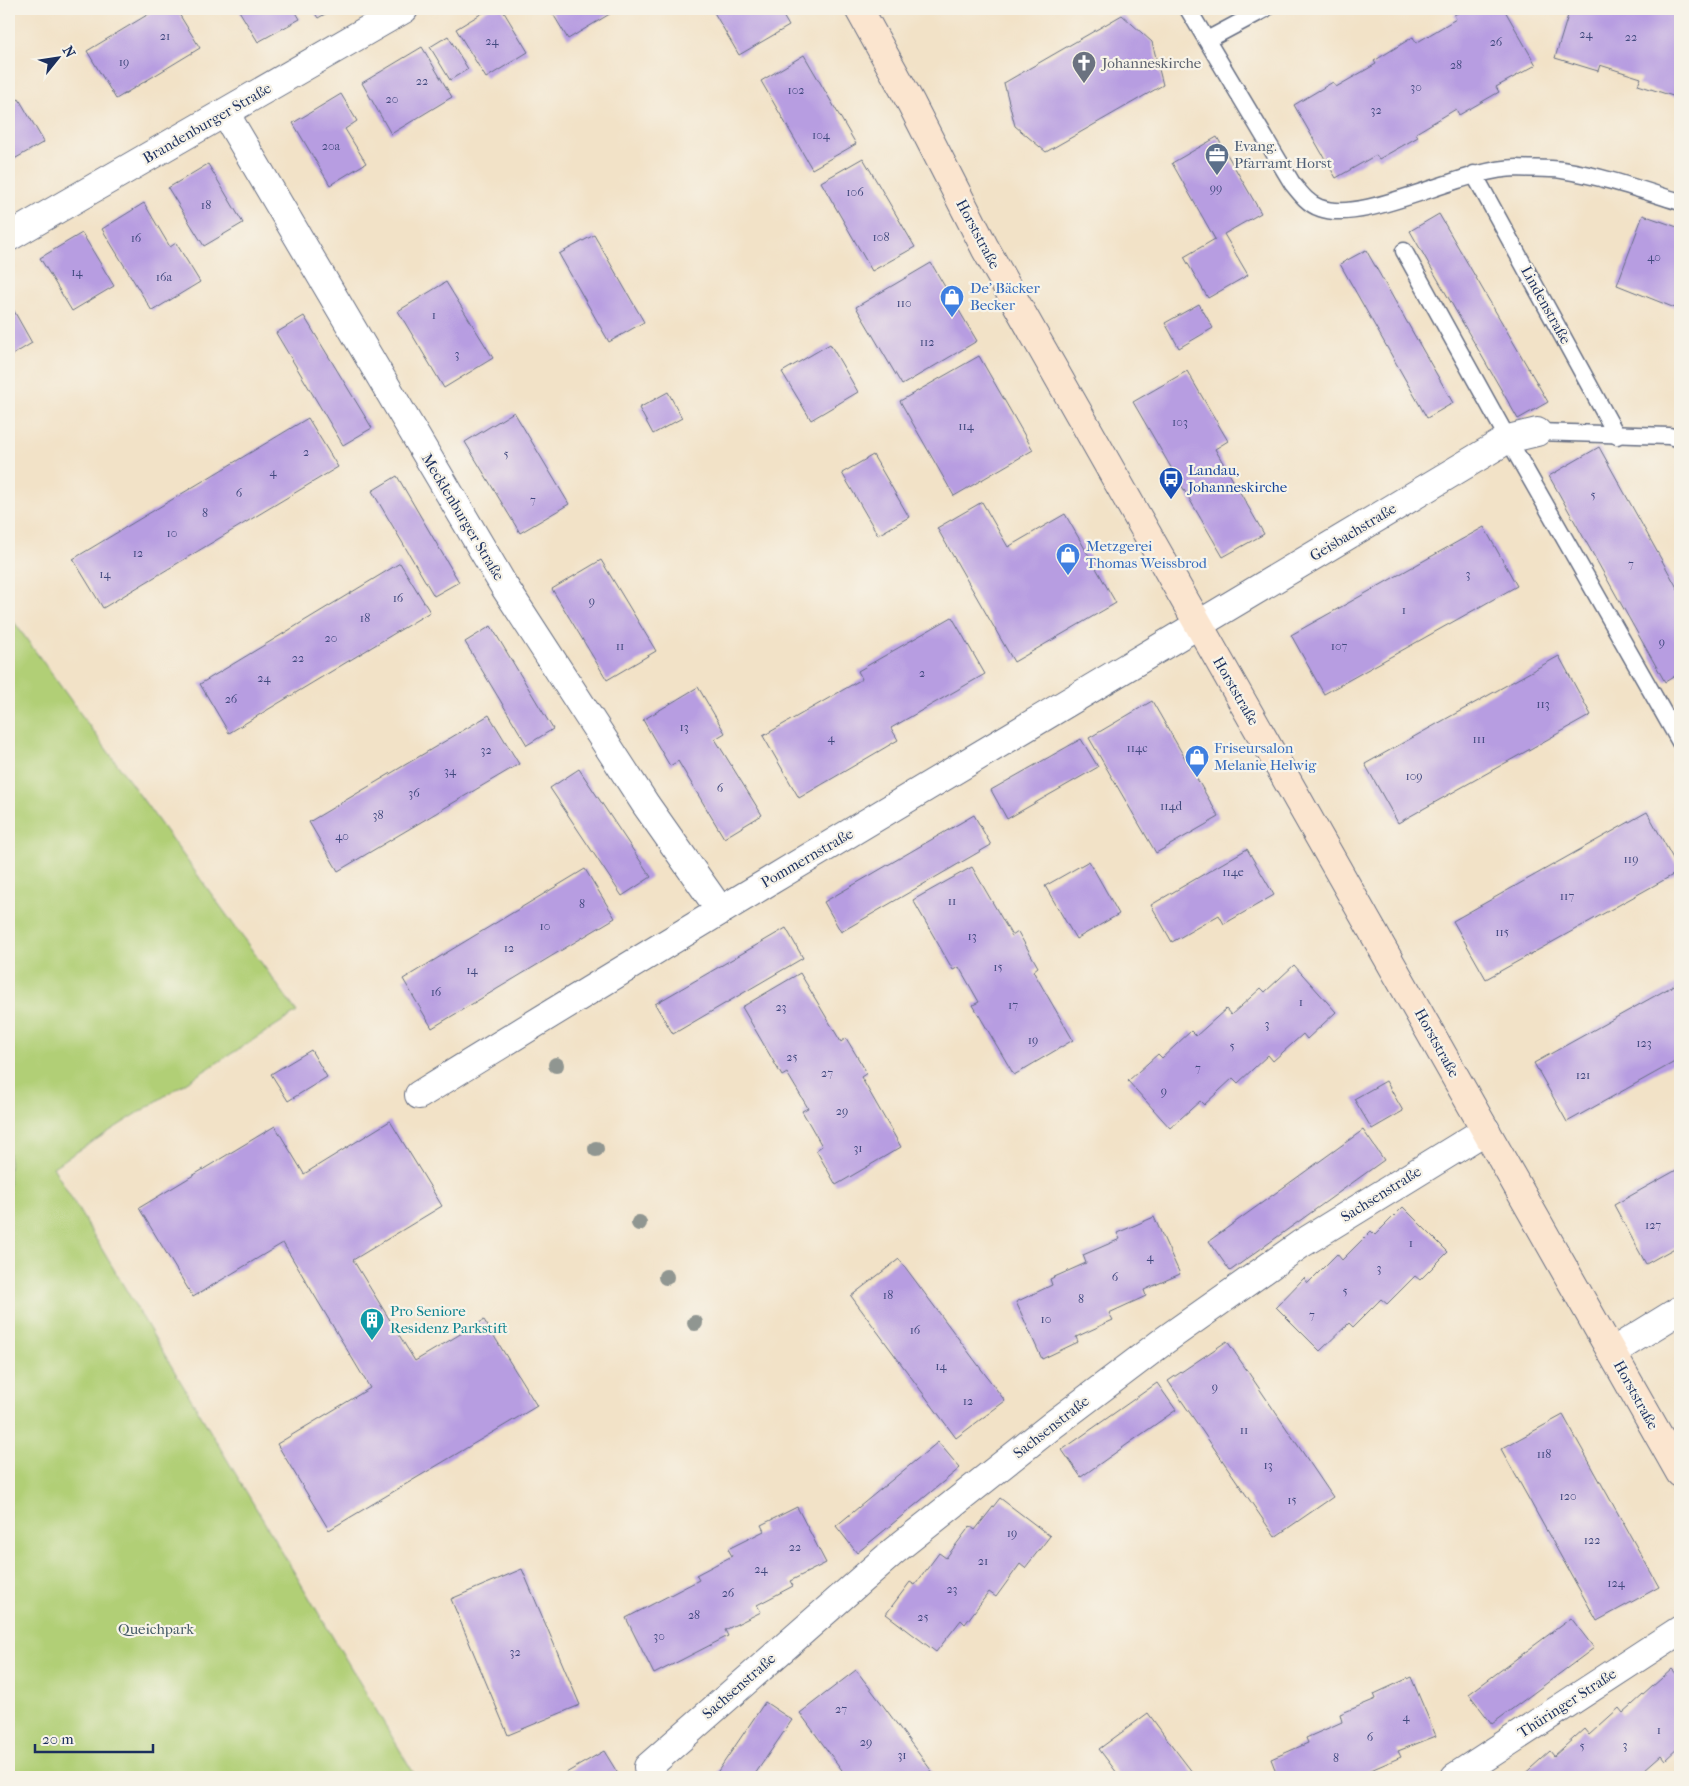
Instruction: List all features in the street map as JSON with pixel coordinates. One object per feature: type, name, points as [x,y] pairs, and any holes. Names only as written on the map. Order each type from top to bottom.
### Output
[{"type":"street","name":"Brandenburger Straße","points":[[9,237],[404,9]]},
{"type":"street","name":"Horststraße","points":[[862,12],[915,110],[985,248],[1680,1473]]},
{"type":"street","name":"Mecklenburger Straße","points":[[225,113],[504,586],[646,805],[720,910]]},
{"type":"street","name":"Geisbachstraße","points":[[1198,626],[1508,439],[1537,432]]},
{"type":"street","name":"Pommernstraße","points":[[419,1095],[720,910],[1198,626]]},
{"type":"street","name":"Sachsenstraße","points":[[648,1767],[894,1551],[1054,1424],[1165,1340],[1301,1244],[1486,1130]]},
{"type":"street","points":[[1612,1352],[1680,1310]]},
{"type":"street","name":"Thüringer Straße","points":[[1455,1777],[1680,1630]]},
{"type":"lane","points":[[1188,9],[1292,183],[1306,199],[1320,208],[1341,211],[1368,208],[1474,174],[1514,168],[1562,170],[1680,202]]},
{"type":"lane","points":[[1207,40],[1265,9]]},
{"type":"lane","name":"Lindenstraße","points":[[1474,174],[1617,436]]},
{"type":"lane","points":[[1404,251],[1680,742]]},
{"type":"lane","points":[[1537,432],[1617,436],[1669,436],[1680,439]]},
{"type":"green space","name":"Queichpark","points":[[9,615],[297,1012],[53,1167],[416,1777],[9,1777]]},
{"type":"building","points":[[157,9],[176,9],[200,48],[116,99],[87,51]]},
{"type":"building","points":[[238,9],[294,9],[300,19],[258,42]]},
{"type":"building","points":[[312,9],[334,9],[318,18]]},
{"type":"building","points":[[489,9],[502,9],[528,52],[486,78],[456,29]]},
{"type":"building","points":[[550,9],[618,9],[568,39]]},
{"type":"building","points":[[712,9],[779,9],[789,26],[739,55]]},
{"type":"building","points":[[1465,9],[1504,9],[1536,65],[1496,87],[1499,92],[1459,115],[1456,109],[1416,133],[1418,137],[1379,159],[1376,155],[1336,178],[1294,105],[1333,82],[1336,87],[1376,64],[1374,61],[1413,37],[1416,43],[1456,19],[1454,15]]},
{"type":"building","points":[[1570,9],[1680,10],[1680,93],[1678,92],[1676,97],[1638,85],[1641,78],[1600,65],[1598,71],[1555,58]]},
{"type":"building","name":"Johanneskirche","points":[[1122,15],[1152,42],[1163,85],[1046,152],[1015,126],[1004,83]]},
{"type":"building","points":[[448,36],[468,69],[450,80],[430,47]]},
{"type":"building","points":[[422,47],[452,97],[391,134],[362,83]]},
{"type":"building","points":[[804,55],[856,144],[812,169],[761,81]]},
{"type":"building","points":[[341,94],[357,121],[345,129],[366,163],[330,185],[293,123]]},
{"type":"building","points":[[19,99],[44,142],[9,162],[9,105]]},
{"type":"building","points":[[1217,137],[1261,213],[1224,234],[1248,275],[1208,298],[1184,257],[1215,239],[1172,163]]},
{"type":"building","points":[[863,158],[915,247],[872,271],[821,182]]},
{"type":"building","points":[[208,164],[243,223],[204,246],[168,188]]},
{"type":"building","points":[[144,203],[170,247],[176,243],[200,282],[152,311],[102,229]]},
{"type":"building","points":[[1439,214],[1548,402],[1518,419],[1410,231]]},
{"type":"building","points":[[1643,215],[1680,228],[1680,310],[1617,285]]},
{"type":"building","points":[[82,233],[114,286],[72,311],[40,258]]},
{"type":"building","points":[[594,235],[644,322],[609,342],[559,254]]},
{"type":"building","points":[[1366,250],[1453,403],[1427,418],[1340,264]]},
{"type":"building","points":[[931,263],[977,341],[902,385],[856,307]]},
{"type":"building","points":[[446,282],[493,358],[444,388],[398,311]]},
{"type":"building","points":[[9,302],[32,343],[9,357]]},
{"type":"building","points":[[1199,304],[1213,328],[1179,348],[1165,323]]},
{"type":"building","points":[[304,316],[372,428],[343,445],[276,333]]},
{"type":"building","points":[[830,344],[858,392],[811,420],[782,372]]},
{"type":"building","points":[[979,356],[1033,450],[954,496],[900,401]]},
{"type":"building","points":[[1187,371],[1228,441],[1215,449],[1264,534],[1223,557],[1133,402]]},
{"type":"building","points":[[668,392],[682,418],[653,434],[639,408]]},
{"type":"building","points":[[514,412],[569,504],[520,533],[465,442]]},
{"type":"building","points":[[308,418],[338,467],[103,608],[73,559]]},
{"type":"building","points":[[1599,447],[1680,593],[1680,673],[1665,682],[1549,476]]},
{"type":"building","points":[[873,455],[909,517],[878,535],[842,473]]},
{"type":"building","points":[[397,476],[459,582],[434,596],[372,491]]},
{"type":"building","points":[[982,502],[1008,547],[1065,514],[1116,603],[1014,662],[937,528]]},
{"type":"building","points":[[1484,527],[1517,586],[1324,694],[1291,635]]},
{"type":"building","points":[[601,560],[656,651],[607,680],[552,589]]},
{"type":"building","points":[[400,563],[430,612],[229,733],[200,684]]},
{"type":"building","points":[[952,617],[985,674],[891,728],[898,740],[799,798],[763,736],[862,679],[858,671]]},
{"type":"building","points":[[491,626],[553,729],[527,745],[465,642]]},
{"type":"building","points":[[1559,656],[1591,715],[1398,823],[1365,764]]},
{"type":"building","points":[[698,687],[725,733],[715,739],[762,815],[724,838],[678,761],[670,766],[643,720]]},
{"type":"building","points":[[1152,701],[1219,817],[1156,853],[1089,738]]},
{"type":"building","points":[[489,715],[519,764],[338,871],[309,822]]},
{"type":"building","points":[[1081,739],[1098,767],[1007,819],[991,790]]},
{"type":"building","points":[[579,769],[651,877],[622,896],[550,788]]},
{"type":"building","points":[[1647,812],[1680,871],[1486,979],[1453,921]]},
{"type":"building","points":[[974,815],[991,845],[841,932],[824,902]]},
{"type":"building","points":[[1247,849],[1274,895],[1224,924],[1219,915],[1172,942],[1151,905]]},
{"type":"building","points":[[1089,861],[1119,914],[1076,939],[1045,886]]},
{"type":"building","points":[[972,867],[1012,936],[1018,932],[1038,967],[1033,971],[1073,1040],[1014,1075],[973,1005],[979,1002],[959,967],[953,970],[913,900]]},
{"type":"building","points":[[585,869],[615,918],[432,1028],[403,979]]},
{"type":"building","points":[[786,928],[803,958],[673,1034],[655,1004]]},
{"type":"building","points":[[1294,965],[1336,1012],[1307,1039],[1303,1034],[1273,1061],[1268,1055],[1238,1083],[1233,1078],[1204,1105],[1200,1101],[1170,1128],[1128,1081],[1158,1054],[1162,1058],[1191,1031],[1196,1036],[1226,1009],[1231,1015],[1261,988],[1265,992]]},
{"type":"building","points":[[800,973],[841,1042],[846,1038],[867,1073],[861,1077],[901,1147],[836,1185],[816,1150],[822,1146],[802,1111],[808,1108],[787,1073],[782,1076],[742,1007]]},
{"type":"building","points":[[1680,982],[1680,1059],[1567,1122],[1534,1063]]},
{"type":"building","points":[[311,1050],[327,1077],[288,1101],[271,1074]]},
{"type":"building","points":[[1386,1081],[1403,1111],[1372,1129],[1354,1099]]},
{"type":"building","name":"Pro Seniore Residenz Parkstift","points":[[390,1121],[442,1206],[353,1260],[415,1361],[484,1320],[537,1406],[329,1530],[277,1444],[370,1388],[283,1243],[193,1297],[139,1208],[275,1126],[304,1174]]},
{"type":"building","points":[[1363,1130],[1384,1160],[1230,1271],[1209,1241]]},
{"type":"building","points":[[1680,1168],[1680,1245],[1646,1264],[1614,1205]]},
{"type":"building","points":[[1403,1207],[1448,1252],[1420,1280],[1415,1276],[1387,1304],[1381,1299],[1353,1327],[1349,1323],[1320,1351],[1276,1307],[1304,1278],[1308,1283],[1337,1254],[1342,1260],[1371,1231],[1375,1235]]},
{"type":"building","points":[[1154,1217],[1180,1274],[1144,1290],[1146,1296],[1109,1313],[1113,1320],[1076,1337],[1078,1342],[1042,1359],[1016,1302],[1052,1285],[1050,1279],[1086,1263],[1083,1255],[1120,1239],[1117,1233]]},
{"type":"building","points":[[899,1259],[1005,1401],[956,1438],[851,1296]]},
{"type":"building","points":[[1227,1341],[1333,1497],[1275,1537],[1168,1381]]},
{"type":"building","points":[[1157,1383],[1176,1410],[1081,1477],[1062,1450]]},
{"type":"building","points":[[1563,1415],[1659,1587],[1597,1621],[1501,1449]]},
{"type":"building","points":[[938,1442],[960,1468],[857,1553],[836,1526]]},
{"type":"building","points":[[1000,1498],[1050,1536],[1025,1568],[1020,1564],[996,1597],[989,1592],[965,1624],[961,1620],[936,1652],[886,1614],[910,1582],[915,1585],[939,1553],[946,1558],[970,1526],[975,1530]]},
{"type":"building","points":[[797,1507],[826,1563],[790,1581],[793,1586],[757,1605],[761,1612],[725,1630],[728,1636],[654,1674],[626,1618],[699,1580],[696,1575],[732,1556],[728,1549],[764,1531],[761,1525]]},
{"type":"building","points":[[522,1569],[580,1705],[508,1735],[451,1599]]},
{"type":"building","points":[[1571,1618],[1594,1648],[1492,1724],[1469,1694]]},
{"type":"building","points":[[1672,1669],[1680,1678],[1680,1746],[1665,1760],[1661,1755],[1636,1777],[1521,1777],[1550,1751],[1554,1756],[1584,1729],[1589,1735],[1619,1708],[1623,1713]]},
{"type":"building","points":[[856,1670],[936,1777],[847,1777],[800,1713]]},
{"type":"building","points":[[1411,1677],[1436,1736],[1398,1751],[1401,1757],[1364,1773],[1366,1777],[1278,1777],[1271,1759],[1308,1743],[1306,1738],[1342,1722],[1340,1714],[1376,1699],[1374,1694]]},
{"type":"building","points":[[765,1702],[792,1720],[753,1777],[714,1777]]},
{"type":"building","points":[[1148,1713],[1196,1777],[1120,1777],[1099,1749]]},
{"type":"building","points":[[604,1751],[620,1777],[559,1777]]},
{"type":"place","name":"Johanneskirche","points":[[1084,84]]},
{"type":"place","name":"Evang. Pfarramt Horst","points":[[1217,176]]},
{"type":"place","name":"De' Bäcker Becker","points":[[952,318]]},
{"type":"place","name":"Landau, Johanneskirche","points":[[1171,500]]},
{"type":"place","name":"Metzgerei Thomas Weissbrod","points":[[1068,576]]},
{"type":"place","name":"Friseursalon Melanie Helwig","points":[[1197,778]]},
{"type":"place","name":"Pro Seniore Residenz Parkstift","points":[[372,1341]]}]
